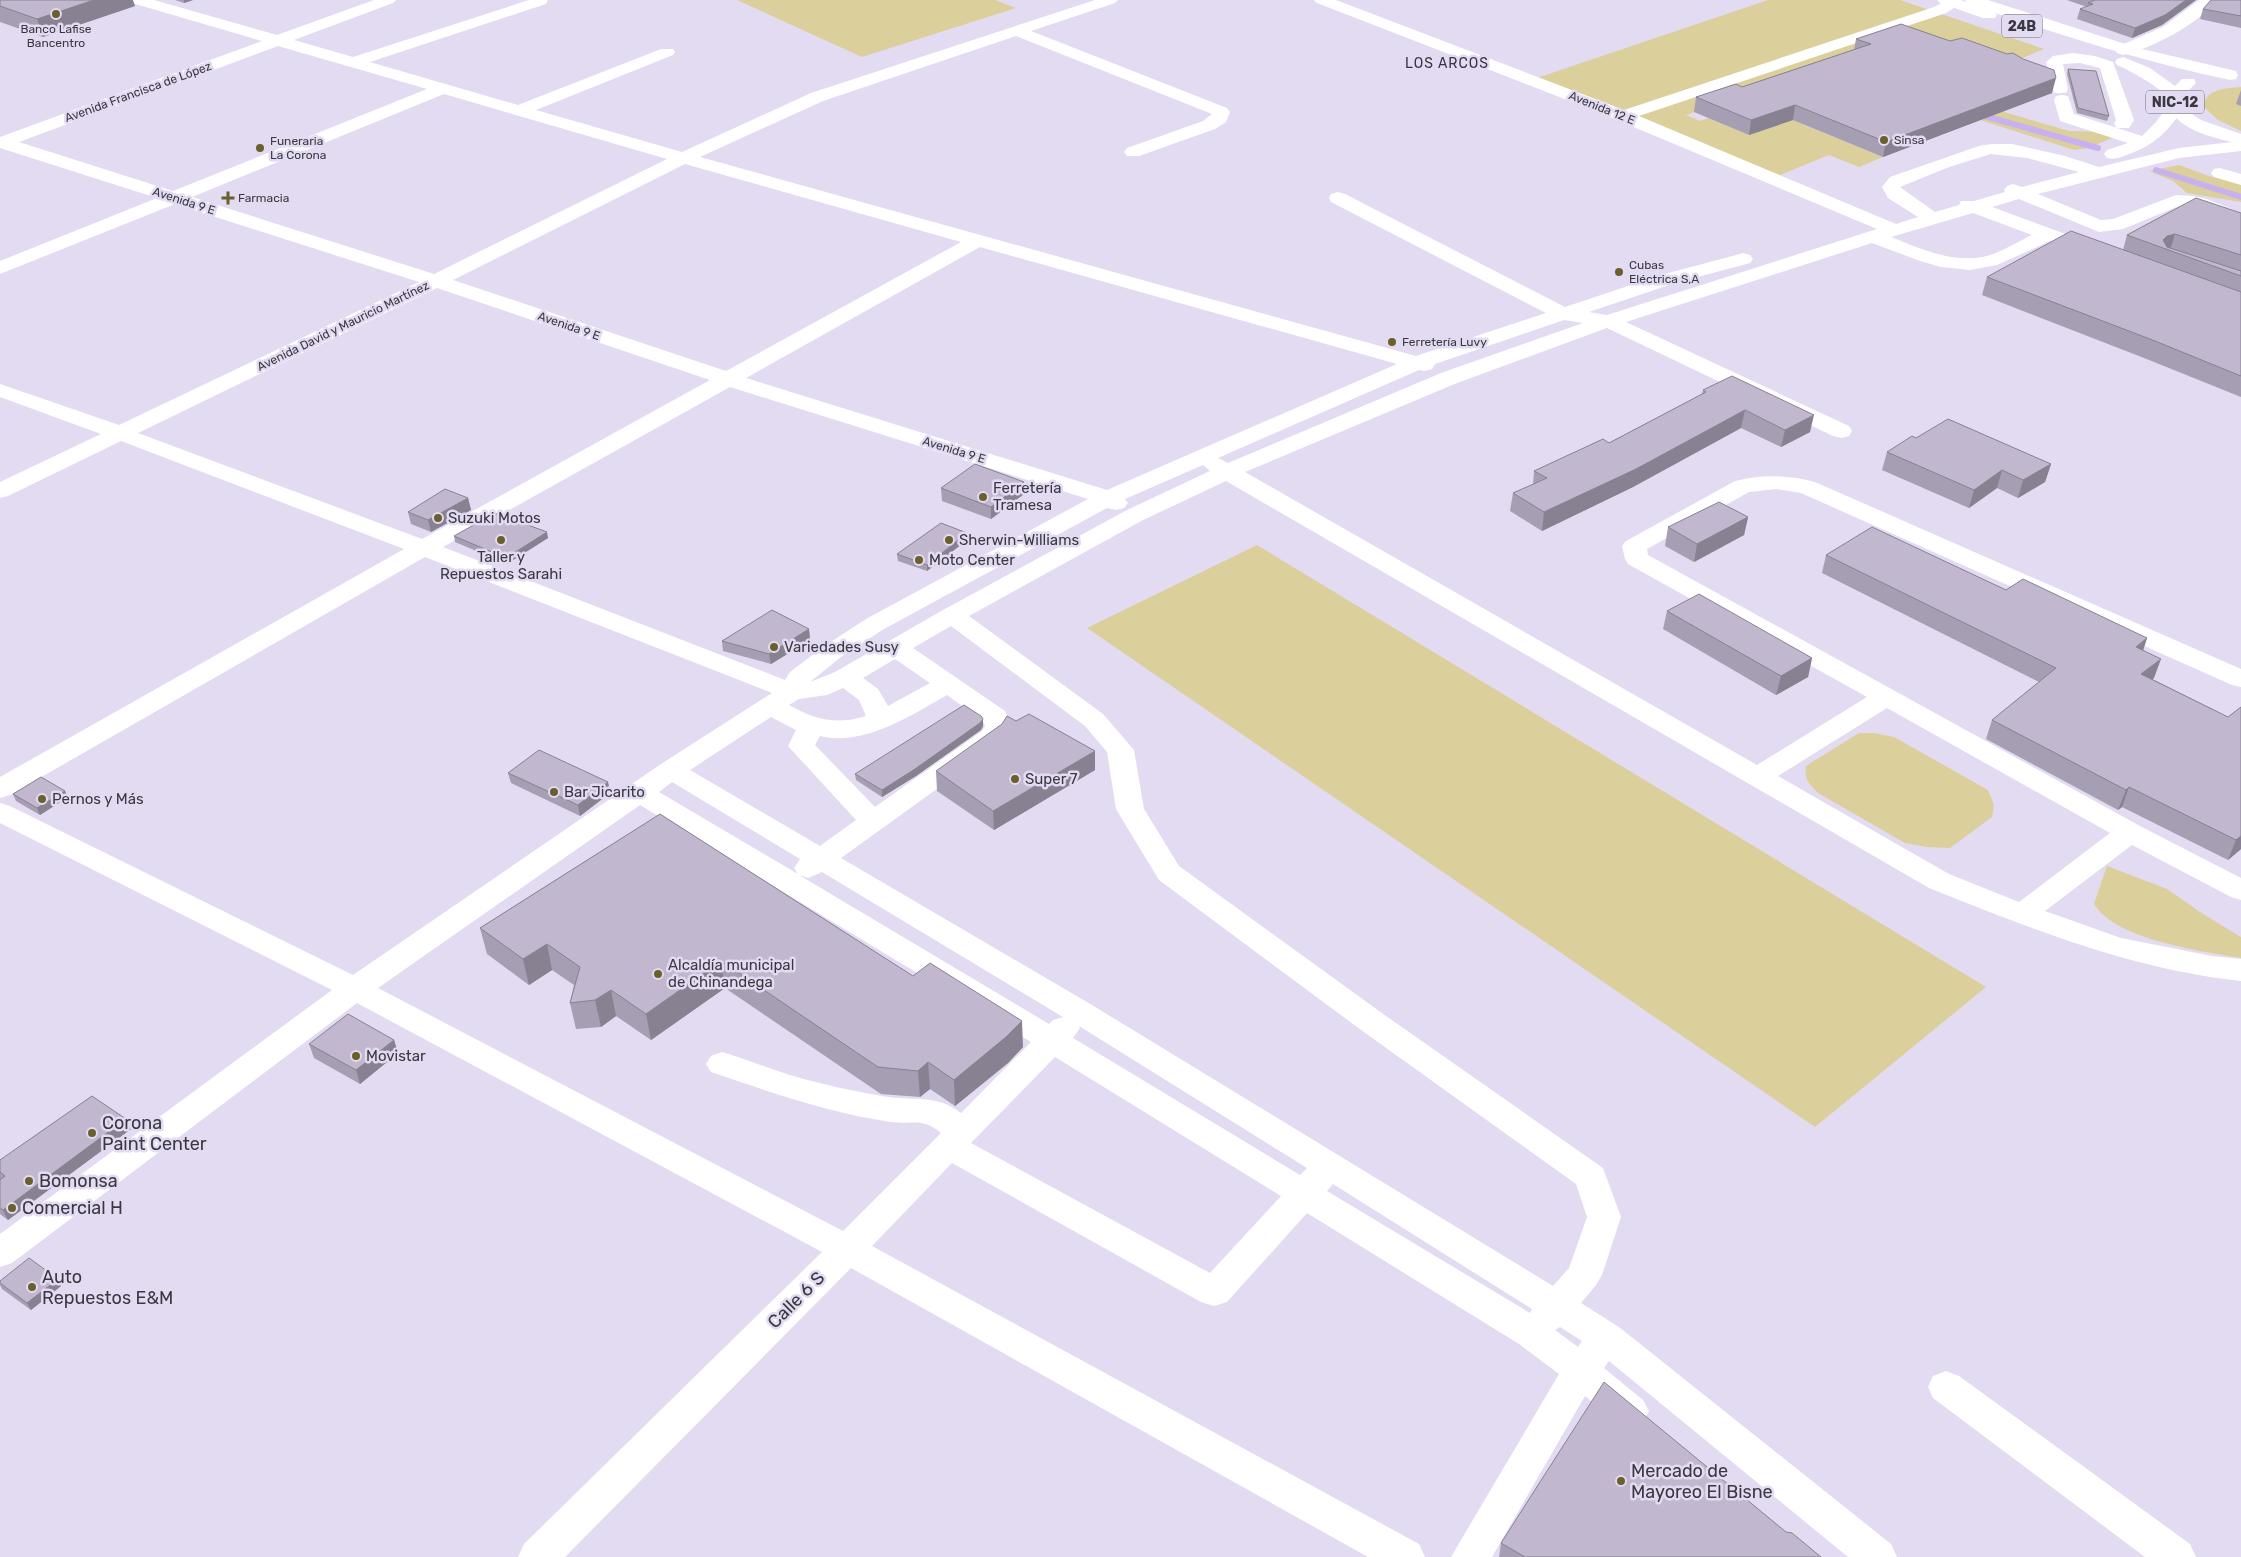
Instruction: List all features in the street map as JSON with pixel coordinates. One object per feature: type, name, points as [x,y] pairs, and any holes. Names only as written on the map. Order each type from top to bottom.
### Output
[{"type":"main road","points":[[137,0],[683,158],[1419,362],[1449,378]]},
{"type":"main road","name":"Avenida Francisca de López","points":[[1,143],[388,0]]},
{"type":"main road","name":"Avenida David y Mauricio Martínez","points":[[0,491],[436,281],[683,158],[817,97],[1110,0]]},
{"type":"main road","name":"Avenida 12 E","points":[[1322,0],[1622,116],[1882,230],[1928,257],[1958,264],[1985,262],[2048,235]]},
{"type":"main road","name":"24B","points":[[1973,0],[2122,50],[2184,66],[2236,76]]},
{"type":"main road","points":[[2122,50],[2166,33],[2192,16],[2208,0]]},
{"type":"main road","points":[[355,62],[541,1]]},
{"type":"main road","points":[[1622,116],[1940,10],[1950,2]]},
{"type":"main road","name":"24B","points":[[1950,2],[2092,56],[2143,70],[2166,86],[2175,101]]},
{"type":"main road","points":[[1016,31],[1221,112],[1220,118],[1209,125],[1133,152]]},
{"type":"main road","points":[[521,110],[667,52]]},
{"type":"main road","points":[[2116,128],[2125,120],[2106,66],[2092,56],[2060,59],[2054,62],[2066,117],[2151,138]]},
{"type":"main road","name":"NIC-12","points":[[2151,138],[2188,83],[2206,78],[2236,76]]},
{"type":"main road","points":[[0,268],[445,88]]},
{"type":"main road","name":"NIC-12","points":[[2175,101],[2182,115],[2241,139]]},
{"type":"main road","points":[[1928,216],[1894,194],[1891,187],[1896,181],[1992,148],[2004,148],[2087,169],[2151,138]]},
{"type":"main road","name":"Avenida 9 E","points":[[1,143],[436,281],[728,379],[1108,498],[1135,515]]},
{"type":"main road","points":[[0,1253],[355,989],[671,770],[782,699],[818,690],[844,678],[952,615],[1135,515],[1226,472],[1449,378],[1608,321],[1882,230],[2087,169],[2179,153],[2241,146]]},
{"type":"main road","points":[[2220,173],[2241,180]]},
{"type":"main road","points":[[2016,191],[2099,226],[2116,225],[2176,201],[2185,200],[2196,201],[2241,220]]},
{"type":"main road","points":[[1338,198],[1563,314],[1608,321],[1842,431]]},
{"type":"main road","points":[[1967,205],[2048,235],[2118,251],[2100,233],[2099,226]]},
{"type":"main road","points":[[782,699],[798,678],[832,652],[875,624],[1108,498],[1419,362],[1668,279],[1882,230]]},
{"type":"main road","points":[[0,789],[424,548],[978,240]]},
{"type":"main road","points":[[0,390],[120,432],[424,548],[782,699],[805,724],[825,729],[852,729],[881,720],[947,684]]},
{"type":"main road","points":[[1202,457],[1939,881],[2022,914],[2116,947],[2212,967],[2241,970]]},
{"type":"main road","points":[[2241,679],[1807,487],[1776,482],[1743,486],[1634,546],[1638,559],[1888,696],[2130,832],[2241,890]]},
{"type":"main road","points":[[952,615],[1094,720],[1120,750],[1130,809],[1169,873],[1368,1019],[1592,1177],[1604,1217],[1584,1275],[1532,1333]]},
{"type":"main road","points":[[789,882],[993,736],[998,726],[996,717],[895,647]]},
{"type":"main road","points":[[844,678],[871,695],[881,720]]},
{"type":"main road","points":[[1757,777],[1888,696]]},
{"type":"main road","points":[[815,726],[800,746],[872,821]]},
{"type":"main road","points":[[671,770],[1081,1013],[1557,1306],[1606,1338],[1877,1557]]},
{"type":"main road","points":[[639,792],[1532,1333],[1581,1370],[1656,1432]]},
{"type":"main road","points":[[0,812],[355,989],[847,1249],[1405,1557]]},
{"type":"main road","points":[[2022,914],[2130,832]]},
{"type":"main road","name":"Calle 6 S","points":[[538,1557],[847,1249],[1051,1040],[1081,1013]]},
{"type":"main road","points":[[722,1064],[818,1095],[888,1109],[928,1110],[942,1116],[955,1139],[1214,1292],[1330,1166]]},
{"type":"main road","points":[[1471,1557],[1581,1370],[1606,1338]]},
{"type":"main road","points":[[1946,1387],[2176,1557]]},
{"type":"shaded area","points":[[737,0],[995,0],[1016,8],[862,57]]},
{"type":"shaded area","points":[[1768,0],[1900,0],[2044,49],[2006,65],[1970,102],[2069,131],[2103,132],[2112,138],[2088,148],[2074,150],[1980,120],[1802,124],[1883,157],[1859,167],[1829,155],[1770,179],[1531,80]],"holes":[[[1712,90],[1769,114],[1749,135],[1709,118],[1700,121],[1686,115],[1715,105],[1695,96]]]},
{"type":"shaded area","points":[[2241,87],[2241,131],[2218,120],[2204,107],[2205,101],[2212,93],[2223,89]]},
{"type":"shaded area","points":[[2179,165],[2209,176],[2241,184],[2241,202],[2187,193],[2173,181],[2149,171]]},
{"type":"shaded area","points":[[1257,545],[1986,987],[1815,1127],[1087,628]]},
{"type":"shaded area","points":[[1859,733],[1874,733],[1894,737],[1988,790],[1994,805],[1992,817],[1950,848],[1927,847],[1905,843],[1818,793],[1808,781],[1806,766]]},
{"type":"shaded area","points":[[2107,866],[2167,889],[2241,937],[2241,958],[2161,942],[2121,927],[2105,916],[2094,904]]},
{"type":"building","points":[[0,0],[94,0],[37,19],[0,6]]},
{"type":"building","points":[[2095,0],[2186,0],[2165,15],[2135,28],[2080,9],[2093,4],[2088,3]]},
{"type":"building","points":[[2211,0],[2241,0],[2241,16],[2203,9]]},
{"type":"building","points":[[1901,24],[1950,41],[1962,38],[2007,54],[2013,53],[2023,59],[2054,70],[2056,78],[1886,142],[1795,105],[1751,120],[1696,97],[1736,84],[1742,87],[1871,44],[1856,39]]},
{"type":"building","points":[[2068,69],[2096,71],[2109,116],[2078,108]]},
{"type":"building","points":[[2196,198],[2241,213],[2241,255],[2175,234],[2167,236],[2163,240],[2167,247],[2241,271],[2241,276],[2127,235]]},
{"type":"building","points":[[2071,231],[2241,292],[2241,376],[1987,277]]},
{"type":"building","points":[[1732,376],[1814,415],[1785,430],[1745,410],[1636,469],[1544,512],[1513,493],[1547,478],[1534,471],[1603,439],[1609,443],[1706,392],[1703,390]]},
{"type":"building","points":[[1948,419],[2051,464],[2023,480],[2002,470],[1974,490],[1887,452],[1912,436],[1916,438]]},
{"type":"building","points":[[975,464],[1024,482],[991,507],[941,488]]},
{"type":"building","points":[[445,489],[468,498],[428,520],[408,512]]},
{"type":"building","points":[[1719,502],[1748,517],[1697,544],[1668,527]]},
{"type":"building","points":[[495,513],[547,532],[506,558],[454,536]]},
{"type":"building","points":[[941,523],[967,533],[927,565],[897,554]]},
{"type":"building","points":[[1872,527],[2006,590],[2023,579],[2147,638],[2136,647],[2161,659],[2141,674],[2228,717],[2241,707],[2241,836],[2236,840],[2129,787],[2126,790],[1992,720],[2056,668],[1826,555]]},
{"type":"building","points":[[1699,594],[1812,658],[1781,676],[1667,611]]},
{"type":"building","points":[[772,610],[809,629],[769,654],[722,641]]},
{"type":"building","points":[[964,705],[981,716],[983,719],[980,723],[882,790],[855,774]]},
{"type":"building","name":"Super 7","points":[[1029,714],[1095,751],[993,811],[936,771],[1002,724],[1007,716],[1016,721]]},
{"type":"building","points":[[539,750],[608,782],[578,805],[508,773]]},
{"type":"building","points":[[41,777],[65,791],[37,808],[13,794]]},
{"type":"building","name":"Alcaldía municipal de Chinandega","points":[[660,814],[913,976],[930,963],[1022,1021],[1006,1037],[954,1080],[928,1062],[918,1071],[878,1067],[721,961],[646,1014],[611,990],[595,1000],[570,1003],[580,967],[547,944],[523,959],[480,928]]},
{"type":"building","points":[[348,1014],[394,1040],[356,1070],[309,1044]]},
{"type":"building","points":[[92,1096],[126,1119],[3,1210],[0,1208],[0,1180],[5,1176],[0,1172],[0,1160]]},
{"type":"building","name":"Auto Repuestos E&M","points":[[29,1258],[58,1279],[27,1303],[0,1283],[0,1281]]},
{"type":"building","name":"Mercado de Mayoreo El Bisne","points":[[1604,1382],[1786,1532],[1792,1533],[1821,1557],[1525,1557],[1501,1543]]},
{"type":"waterway","points":[[1974,113],[2098,148]]},
{"type":"waterway","points":[[2156,170],[2241,197]]},
{"type":"place","name":"Banco Lafise Bancentro","points":[[56,14]]},
{"type":"place","name":"Sinsa","points":[[1884,140]]},
{"type":"place","name":"Funeraria La Corona","points":[[260,148]]},
{"type":"place","name":"Farmacia","points":[[228,198]]},
{"type":"place","name":"Cubas Eléctrica S,A","points":[[1619,272]]},
{"type":"place","name":"Ferretería Luvy","points":[[1392,342]]},
{"type":"place","name":"Ferretería Tramesa","points":[[983,497]]},
{"type":"place","name":"Suzuki Motos","points":[[438,518]]},
{"type":"place","name":"Taller y Repuestos Sarahi","points":[[501,540]]},
{"type":"place","name":"Sherwin-Williams","points":[[949,540]]},
{"type":"place","name":"Moto Center","points":[[919,560]]},
{"type":"place","name":"Variedades Susy","points":[[774,647]]},
{"type":"place","name":"Super 7","points":[[1015,779]]},
{"type":"place","name":"Bar Jicarito","points":[[554,792]]},
{"type":"place","name":"Pernos y Más","points":[[42,799]]},
{"type":"place","name":"Alcaldía municipal de Chinandega","points":[[658,974]]},
{"type":"place","name":"Movistar","points":[[356,1056]]},
{"type":"place","name":"Corona Paint Center","points":[[92,1133]]},
{"type":"place","name":"Bomonsa","points":[[29,1181]]},
{"type":"place","name":"Comercial H","points":[[12,1208]]},
{"type":"place","name":"Auto Repuestos E&M","points":[[32,1287]]},
{"type":"place","name":"Mercado de Mayoreo El Bisne","points":[[1621,1481]]},
{"type":"district","name":"LOS ARCOS","points":[[1447,63]]}]
